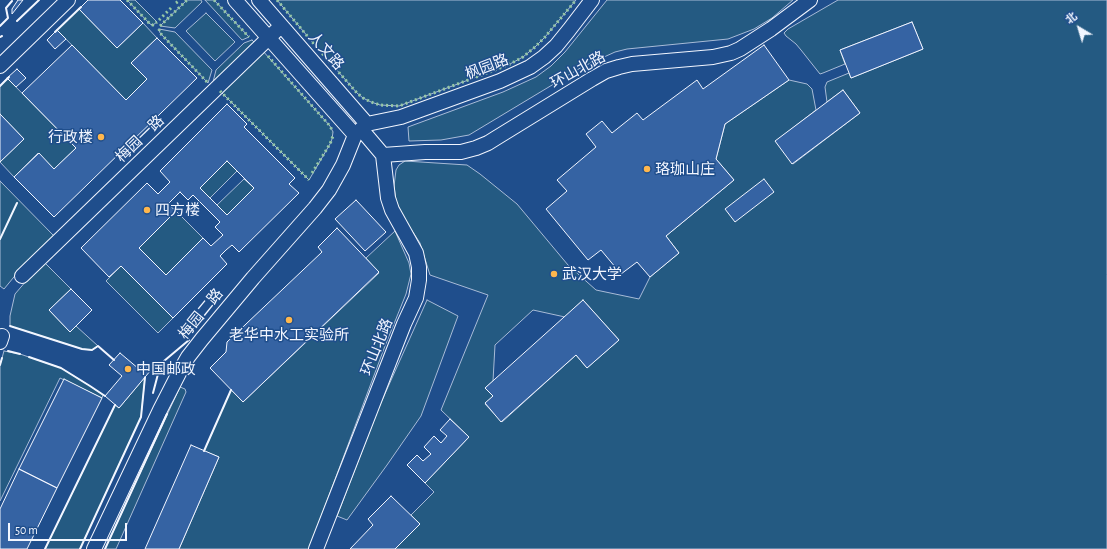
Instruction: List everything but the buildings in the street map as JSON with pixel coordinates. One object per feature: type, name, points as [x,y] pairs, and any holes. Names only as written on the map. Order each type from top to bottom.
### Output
[{"type":"street","points":[[0,66],[68,0]]},
{"type":"street","points":[[235,0],[268,38],[361,129],[383,155]]},
{"type":"street","name":"人文路","points":[[259,0],[361,129]]},
{"type":"street","name":"枫园路","points":[[361,129],[401,117],[500,81],[530,67],[556,46],[592,0]]},
{"type":"street","name":"环山北路","points":[[316,549],[401,332],[416,298],[419,280],[419,267],[416,253],[392,210],[388,198],[383,155],[425,152],[461,152],[476,148],[488,143],[592,79],[606,72],[632,64],[713,57],[731,53],[740,49],[771,29],[810,0]]},
{"type":"street","name":"梅园一路","points":[[22,276],[281,26]]},
{"type":"street","name":"梅园二路","points":[[94,549],[160,410],[188,358],[253,278],[329,190],[361,129]]},
{"type":"shaded area","points":[[127,0],[135,0],[157,22],[153,25],[150,24]]},
{"type":"shaded area","points":[[187,0],[201,0],[202,2],[175,28],[160,26]]},
{"type":"shaded area","points":[[205,0],[214,0],[249,37],[242,40]]},
{"type":"shaded area","points":[[277,0],[576,0],[545,37],[523,57],[495,70],[399,106],[380,105],[363,98],[357,93]]},
{"type":"shaded area","points":[[607,0],[793,0],[772,18],[754,29],[728,39],[627,49],[615,52],[582,67],[469,135],[441,140],[409,141],[408,127],[503,92],[536,77],[551,66],[565,52]]},
{"type":"shaded area","points":[[838,0],[1107,0],[1107,549],[395,549],[420,524],[411,515],[434,492],[425,483],[469,437],[441,410],[488,295],[430,275],[420,243],[403,217],[396,201],[394,186],[396,170],[399,165],[405,161],[467,165],[517,204],[568,265],[596,290],[639,299],[650,277],[679,253],[666,236],[734,180],[716,159],[725,124],[789,80],[807,84],[812,89],[816,110],[776,141],[793,164],[860,113],[843,90],[827,102],[825,87],[827,82],[849,73],[851,78],[923,49],[912,22],[840,50],[845,64],[820,74],[796,44],[786,36],[784,33],[788,29]],"holes":[[[583,300],[619,340],[587,368],[576,355],[502,422],[485,404],[493,396],[485,388],[493,381],[495,345],[533,310],[565,317]]]},
{"type":"shaded area","points":[[79,9],[117,48],[143,23],[157,38],[131,63],[147,79],[126,100],[57,30]]},
{"type":"shaded area","points":[[206,13],[235,42],[215,61],[186,31]]},
{"type":"shaded area","points":[[159,29],[175,32],[212,70],[208,83],[160,33]]},
{"type":"shaded area","points":[[252,40],[255,43],[212,86],[216,70],[244,43]]},
{"type":"shaded area","points":[[262,50],[330,126],[333,132],[330,144],[309,180],[220,91]]},
{"type":"shaded area","points":[[7,78],[76,148],[54,169],[38,153],[14,177],[0,162],[24,139],[0,114],[0,86]]},
{"type":"shaded area","points":[[227,161],[237,171],[210,198],[200,188]]},
{"type":"shaded area","points":[[244,179],[254,188],[227,215],[217,205]]},
{"type":"shaded area","points":[[0,181],[54,236],[18,272],[4,289],[0,286]]},
{"type":"shaded area","points":[[176,211],[203,238],[166,275],[139,248]]},
{"type":"shaded area","points":[[395,231],[409,263],[411,274],[406,294],[309,549],[179,549],[219,457],[204,451],[231,390],[243,402],[379,273],[366,258]]},
{"type":"shaded area","points":[[45,263],[71,289],[49,310],[70,332],[76,326],[98,346],[92,350],[82,349],[10,326],[10,316],[15,294]]},
{"type":"shaded area","points":[[121,266],[173,318],[158,333],[106,281]]},
{"type":"shaded area","points":[[427,300],[458,316],[421,416],[347,520],[337,516],[379,407]]},
{"type":"shaded area","points":[[4,351],[20,354],[61,368],[103,395],[102,398],[60,378],[0,501],[0,365]]},
{"type":"shaded area","points":[[145,377],[141,417],[80,549],[45,549],[115,405],[119,408]]},
{"type":"shaded area","points":[[180,387],[185,389],[186,392],[116,549],[105,549]]},
{"type":"hedge","points":[[127,0],[150,24],[153,25],[157,22]]},
{"type":"hedge","points":[[176,3],[180,0]]},
{"type":"hedge","points":[[160,26],[187,0]]},
{"type":"hedge","points":[[214,0],[249,37]]},
{"type":"hedge","points":[[277,0],[357,93],[363,98],[380,105],[399,106],[495,70],[523,57],[545,37],[576,0]]},
{"type":"hedge","points":[[159,20],[173,6]]},
{"type":"hedge","points":[[159,29],[160,33],[208,83]]},
{"type":"hedge","points":[[268,56],[330,126],[333,132]]},
{"type":"hedge","points":[[220,91],[309,180]]},
{"type":"hedge","points":[[312,173],[330,144],[333,136]]},
{"type":"wall","points":[[17,21],[39,0]]},
{"type":"wall","points":[[0,26],[8,18],[6,8],[12,1]]},
{"type":"wall","points":[[55,32],[81,7]]},
{"type":"wall","points":[[0,86],[9,77]]},
{"type":"wall","points":[[0,239],[17,203]]},
{"type":"wall","points":[[10,326],[82,349],[92,350],[98,346],[114,360]]},
{"type":"wall","points":[[153,393],[158,374],[164,361],[189,340]]},
{"type":"wall","points":[[8,351],[20,354]]},
{"type":"wall","points":[[29,357],[61,368],[105,396]]},
{"type":"wall","points":[[0,365],[2,358]]},
{"type":"wall","points":[[80,549],[141,417],[145,377]]},
{"type":"wall","points":[[204,451],[231,390]]},
{"type":"wall","points":[[45,549],[115,405]]},
{"type":"wall","points":[[105,549],[167,414]]},
{"type":"place","name":"行政楼","points":[[101,137]]},
{"type":"place","name":"珞珈山庄","points":[[647,169]]},
{"type":"place","name":"四方楼","points":[[147,210]]},
{"type":"place","name":"武汉大学","points":[[554,274]]},
{"type":"place","name":"老华中水工实验所","points":[[289,320]]},
{"type":"place","name":"中国邮政","points":[[128,369]]}]
